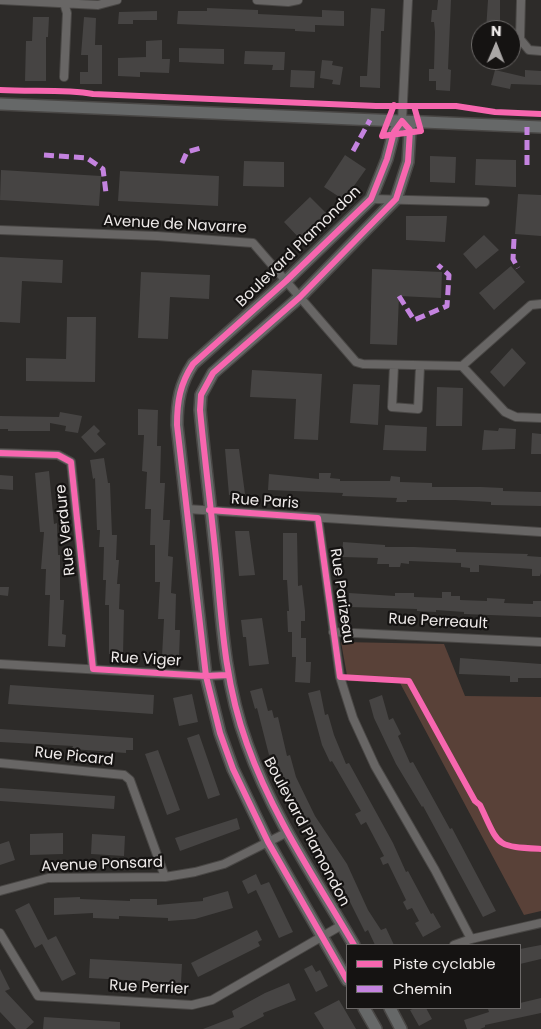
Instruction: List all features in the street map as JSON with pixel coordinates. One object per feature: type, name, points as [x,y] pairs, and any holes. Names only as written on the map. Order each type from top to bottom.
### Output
[{"type":"street","points":[[0,0],[98,5],[117,0]]},
{"type":"street","points":[[257,0],[298,0]]},
{"type":"street","points":[[402,121],[408,0]]},
{"type":"street","points":[[521,0],[520,39],[529,50],[541,51]]},
{"type":"street","points":[[62,2],[67,13],[64,77]]},
{"type":"street","points":[[0,104],[541,127]]},
{"type":"street","name":"Boulevard Plamondon","points":[[346,978],[268,842],[232,769],[220,733],[206,676],[177,425],[177,399],[183,380],[193,364],[286,281],[370,199],[388,159],[394,132],[402,121],[410,130],[408,162],[396,200],[300,297],[213,373],[201,395],[200,410],[227,675],[246,743],[261,780],[288,832],[353,944]]},
{"type":"street","points":[[370,199],[485,202]]},
{"type":"street","name":"Avenue de Navarre","points":[[0,230],[245,241],[253,243],[356,362],[420,367],[462,366]]},
{"type":"street","points":[[541,304],[531,305],[462,366],[505,412],[516,417],[541,418]]},
{"type":"street","points":[[394,366],[392,407],[418,409],[420,367]]},
{"type":"street","name":"Rue Verdure","points":[[0,453],[58,455],[71,462],[93,669]]},
{"type":"street","name":"Rue Paris","points":[[187,509],[541,532]]},
{"type":"street","name":"Rue Parizeau","points":[[318,518],[340,677],[353,718],[375,766],[435,870],[471,939]]},
{"type":"street","name":"Rue Perreault","points":[[333,632],[541,642]]},
{"type":"street","name":"Rue Viger","points":[[0,664],[206,676],[227,675]]},
{"type":"street","name":"Rue Picard","points":[[0,763],[124,775],[130,780],[165,878]]},
{"type":"street","name":"Avenue Ponsard","points":[[0,891],[48,878],[165,878],[224,864],[288,832]]},
{"type":"street","points":[[457,944],[541,923]]},
{"type":"street","name":"Rue Perrier","points":[[0,933],[38,996],[192,1006],[212,1000],[342,925]]},
{"type":"street","points":[[365,1009],[376,1029]]},
{"type":"street","points":[[391,1009],[401,1029]]},
{"type":"shaded area","points":[[341,642],[444,644],[465,696],[541,697],[541,911],[524,915],[400,683],[348,681]]},
{"type":"building","points":[[438,0],[451,0],[448,69],[451,70],[450,91],[436,90],[436,81],[429,81],[429,69],[434,69],[435,32],[434,22],[431,22],[432,10],[437,10]]},
{"type":"building","points":[[488,0],[500,0],[500,20],[487,20]]},
{"type":"building","points":[[207,8],[258,10],[258,14],[322,17],[322,10],[344,11],[344,26],[315,25],[315,32],[295,31],[295,29],[177,24],[178,11],[207,11]]},
{"type":"building","points":[[371,8],[385,9],[384,31],[381,31],[380,88],[360,87],[360,76],[367,76]]},
{"type":"building","points":[[157,11],[157,20],[133,20],[133,24],[118,24],[119,12]]},
{"type":"building","points":[[33,17],[49,17],[48,37],[46,37],[46,81],[25,81],[26,41],[32,41]]},
{"type":"building","points":[[84,17],[96,18],[95,45],[102,45],[102,84],[80,84],[80,72],[88,72],[88,55],[81,55]]},
{"type":"building","points":[[162,40],[162,59],[170,59],[169,73],[140,72],[140,77],[118,76],[118,58],[146,57],[146,41]]},
{"type":"building","points":[[179,48],[224,49],[224,64],[179,62]]},
{"type":"building","points":[[245,51],[285,52],[284,70],[272,70],[273,65],[244,64]]},
{"type":"building","points":[[322,60],[333,61],[332,65],[343,67],[340,85],[332,84],[333,80],[320,78]]},
{"type":"building","points":[[291,70],[315,71],[314,88],[290,87]]},
{"type":"building","points":[[495,70],[525,77],[525,70],[541,71],[541,85],[511,84],[510,89],[491,85]]},
{"type":"building","points":[[345,155],[366,169],[344,200],[324,187]]},
{"type":"building","points":[[430,156],[456,157],[455,183],[430,182]]},
{"type":"building","points":[[476,159],[516,160],[516,187],[475,185]]},
{"type":"building","points":[[244,161],[284,162],[284,187],[243,186]]},
{"type":"building","points":[[1,170],[101,176],[99,206],[0,200]]},
{"type":"building","points":[[120,171],[219,176],[218,206],[118,201]]},
{"type":"building","points":[[518,194],[541,195],[541,236],[515,234]]},
{"type":"building","points":[[310,197],[327,214],[301,240],[284,222]]},
{"type":"building","points":[[406,216],[447,216],[445,242],[406,240]]},
{"type":"building","points":[[484,235],[499,250],[476,269],[463,254]]},
{"type":"building","points":[[0,257],[63,260],[62,283],[22,281],[20,323],[0,322]]},
{"type":"building","points":[[511,266],[525,282],[494,310],[479,293]]},
{"type":"building","points":[[372,269],[442,272],[441,298],[399,296],[397,345],[370,344]]},
{"type":"building","points":[[141,272],[210,275],[209,299],[170,297],[168,339],[138,338]]},
{"type":"building","points":[[67,317],[96,317],[95,382],[26,381],[26,358],[66,359]]},
{"type":"building","points":[[512,348],[526,363],[504,387],[490,372]]},
{"type":"building","points":[[252,370],[322,374],[318,440],[294,439],[296,399],[250,397]]},
{"type":"building","points":[[353,384],[380,385],[378,425],[350,423]]},
{"type":"building","points":[[437,387],[463,388],[462,426],[436,426]]},
{"type":"building","points":[[138,409],[158,410],[157,446],[161,446],[160,483],[165,483],[163,520],[170,520],[168,556],[173,557],[171,593],[176,594],[175,630],[180,630],[179,657],[162,656],[164,619],[158,619],[160,582],[155,582],[155,545],[150,545],[151,509],[145,509],[147,472],[142,471],[144,435],[138,435]]},
{"type":"building","points":[[60,412],[82,416],[78,433],[65,431],[66,426],[50,423],[50,431],[8,431],[8,429],[0,429],[0,416],[59,417]]},
{"type":"building","points":[[94,425],[100,431],[97,434],[106,444],[95,453],[81,437]]},
{"type":"building","points":[[385,425],[427,427],[426,451],[383,450]]},
{"type":"building","points":[[499,428],[516,429],[515,449],[482,450],[484,430],[498,431]]},
{"type":"building","points":[[532,433],[541,434],[541,454],[531,454]]},
{"type":"building","points":[[225,449],[239,449],[245,494],[229,495]]},
{"type":"building","points":[[104,458],[108,483],[110,483],[112,535],[117,535],[116,560],[119,560],[117,584],[120,584],[119,609],[124,610],[123,655],[109,654],[109,605],[105,605],[106,580],[103,580],[104,547],[99,547],[100,530],[97,530],[95,478],[93,479],[90,460]]},
{"type":"building","points":[[49,471],[54,524],[57,523],[58,555],[60,555],[60,600],[64,600],[62,634],[66,635],[65,647],[48,646],[50,595],[45,595],[46,569],[41,569],[44,532],[40,532],[35,473]]},
{"type":"building","points":[[319,473],[331,473],[330,478],[340,479],[340,481],[390,481],[391,476],[400,477],[400,482],[432,483],[432,487],[503,488],[503,491],[541,492],[541,506],[491,505],[491,502],[455,500],[407,500],[407,502],[396,502],[397,498],[342,496],[343,493],[268,490],[269,474],[319,479]]},
{"type":"building","points":[[0,475],[13,476],[13,490],[0,489]]},
{"type":"building","points":[[235,531],[249,531],[255,575],[239,576]]},
{"type":"building","points":[[283,533],[297,533],[298,586],[302,585],[305,611],[305,621],[301,621],[301,638],[306,638],[306,662],[311,662],[310,683],[295,682],[296,657],[292,657],[292,632],[288,632],[287,580],[283,580]]},
{"type":"building","points":[[343,542],[385,545],[385,547],[456,549],[456,552],[528,554],[527,556],[541,557],[541,573],[540,576],[532,576],[532,569],[479,565],[479,572],[470,572],[470,568],[461,567],[461,563],[409,561],[409,564],[401,563],[400,567],[389,567],[389,564],[377,564],[378,558],[342,557]]},
{"type":"building","points":[[0,587],[9,587],[8,596],[0,595]]},
{"type":"building","points":[[442,592],[451,592],[451,596],[460,596],[460,600],[487,601],[487,598],[505,599],[504,603],[533,604],[533,601],[541,601],[541,617],[464,614],[464,612],[436,610],[436,612],[417,611],[417,609],[349,607],[349,593],[395,596],[395,593],[414,593],[414,597],[442,598]]},
{"type":"building","points":[[262,618],[269,664],[249,666],[246,637],[243,637],[241,620]]},
{"type":"building","points":[[460,658],[541,664],[541,678],[518,678],[518,682],[510,682],[510,676],[459,674]]},
{"type":"building","points":[[10,685],[154,695],[153,714],[8,704]]},
{"type":"building","points":[[262,688],[268,711],[272,710],[274,718],[278,717],[287,756],[290,755],[296,777],[315,816],[347,864],[368,910],[381,930],[386,928],[394,944],[375,944],[368,930],[365,932],[331,864],[295,806],[283,776],[281,776],[274,754],[269,755],[257,708],[255,709],[250,691]]},
{"type":"building","points":[[320,690],[325,715],[328,714],[346,764],[349,763],[393,843],[406,872],[408,871],[431,914],[433,913],[441,927],[423,937],[415,923],[419,921],[412,908],[407,910],[403,902],[406,900],[388,863],[383,865],[380,858],[384,856],[366,822],[361,825],[355,814],[361,811],[332,761],[330,762],[322,745],[308,693]]},
{"type":"building","points":[[192,694],[198,722],[179,726],[173,698]]},
{"type":"building","points":[[382,695],[389,720],[393,718],[401,734],[398,736],[410,763],[413,762],[450,829],[452,828],[496,911],[483,917],[423,806],[396,764],[374,718],[369,700]]},
{"type":"building","points":[[0,729],[133,738],[133,750],[126,750],[126,753],[72,749],[73,746],[0,742]]},
{"type":"building","points":[[199,734],[220,795],[208,799],[187,738]]},
{"type":"building","points":[[158,750],[180,810],[167,815],[145,754]]},
{"type":"building","points":[[0,788],[115,796],[114,809],[0,801]]},
{"type":"building","points":[[237,818],[240,829],[180,851],[175,838]]},
{"type":"building","points":[[63,833],[63,854],[30,855],[30,834]]},
{"type":"building","points":[[92,834],[125,836],[124,856],[91,854]]},
{"type":"building","points":[[9,841],[15,860],[0,865],[0,844]]},
{"type":"building","points":[[256,874],[261,885],[269,882],[293,932],[279,938],[256,890],[248,894],[242,881]]},
{"type":"building","points":[[228,891],[233,908],[195,919],[168,921],[168,918],[119,916],[119,919],[93,918],[93,913],[54,915],[54,898],[80,897],[80,899],[130,901],[130,899],[157,899],[157,905],[203,901],[203,898]]},
{"type":"building","points":[[29,903],[48,940],[56,936],[76,974],[62,981],[42,944],[35,948],[15,910]]},
{"type":"building","points":[[257,930],[262,940],[258,942],[260,946],[198,977],[191,963]]},
{"type":"building","points":[[541,945],[541,959],[521,964],[521,949]]},
{"type":"building","points":[[90,959],[182,964],[181,983],[89,978]]},
{"type":"building","points":[[312,965],[316,972],[320,970],[328,986],[316,992],[304,969]]},
{"type":"building","points":[[0,969],[10,989],[5,991],[34,1022],[26,1029],[16,1029],[0,1012]]},
{"type":"building","points":[[289,983],[296,1000],[263,1013],[264,1016],[239,1029],[203,1029],[234,1017],[232,1011],[265,993]]},
{"type":"building","points":[[541,998],[541,1013],[485,1025],[485,1027],[480,1029],[467,1029],[464,1020],[489,1012],[488,1009],[521,1009],[521,1003]]},
{"type":"building","points":[[339,1000],[356,1029],[324,1029],[314,1013]]},
{"type":"building","points":[[427,1009],[432,1019],[419,1026],[410,1010]]},
{"type":"building","points":[[44,1017],[120,1022],[120,1029],[43,1029]]},
{"type":"marked path","points":[[353,151],[370,120]]},
{"type":"marked path","points":[[527,127],[527,165]]},
{"type":"marked path","points":[[182,163],[187,152],[201,148]]},
{"type":"marked path","points":[[44,155],[87,158],[103,169],[106,193]]},
{"type":"marked path","points":[[514,239],[513,259],[518,268]]},
{"type":"marked path","points":[[399,296],[414,320],[447,306],[449,275],[438,265]]},
{"type":"cycle path","points":[[0,90],[376,106],[414,106],[421,131],[382,136],[394,105]]},
{"type":"cycle path","points":[[414,106],[456,106],[495,112],[541,114]]},
{"type":"cycle path","points":[[346,978],[268,842],[233,769],[220,733],[206,676],[177,425],[178,408],[182,386],[193,364],[286,281],[371,199],[387,159],[394,132],[402,121],[410,130],[408,162],[396,199],[300,297],[213,373],[201,395],[200,410],[223,636],[234,701],[240,723],[257,770],[282,822],[353,944]]},
{"type":"cycle path","points":[[0,453],[58,455],[71,462],[93,669],[206,676],[227,675]]},
{"type":"cycle path","points":[[209,510],[318,518],[340,677],[409,681],[475,801],[480,805],[496,837],[506,845],[541,849]]}]
